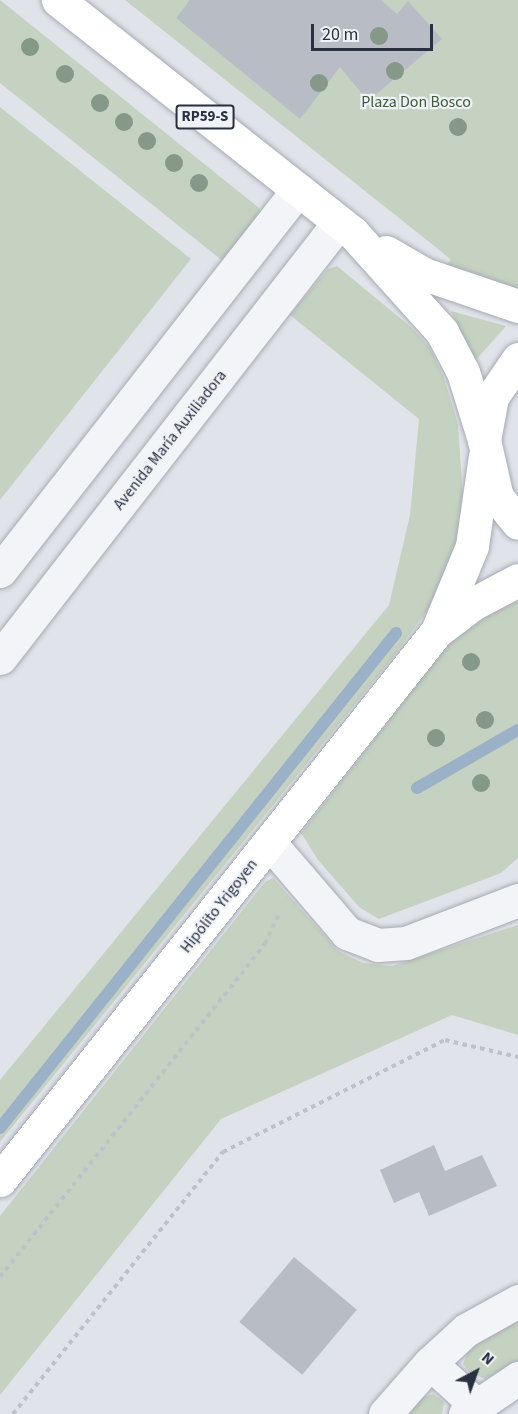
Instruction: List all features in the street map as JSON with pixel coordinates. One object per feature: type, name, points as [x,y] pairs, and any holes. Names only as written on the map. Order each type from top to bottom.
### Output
[{"type":"main road","name":"RP59-S","points":[[58,0],[346,228],[424,274],[518,306]]},
{"type":"main road","name":"RP59-S","points":[[346,228],[442,332],[463,372],[497,497],[518,523]]},
{"type":"main road","name":"Hipólito Yrigoyen","points":[[437,631],[472,546],[492,397],[518,359]]},
{"type":"main road","name":"Hipólito Yrigoyen","points":[[0,1180],[437,631],[471,605],[518,580]]},
{"type":"street","points":[[0,571],[298,190]]},
{"type":"street","name":"Avenida María Auxiliadora","points":[[0,658],[346,228]]},
{"type":"street","points":[[269,842],[346,933],[378,945],[406,943],[518,900]]},
{"type":"street","points":[[385,1414],[430,1363],[466,1330],[518,1300]]},
{"type":"street","points":[[430,1363],[470,1409],[518,1378]]},
{"type":"path","points":[[0,1277],[265,944]]},
{"type":"path","points":[[14,1414],[223,1152],[445,1040],[518,1058]]},
{"type":"green space","points":[[0,0],[259,208],[264,219],[229,266],[0,83]]},
{"type":"green space","name":"Plaza Don Bosco","points":[[125,0],[518,0],[518,295],[439,272],[451,260],[443,253]]},
{"type":"green space","points":[[0,107],[191,259],[0,500]]},
{"type":"green space","points":[[337,266],[412,328],[430,348],[444,378],[458,424],[463,500],[452,561],[428,609],[393,657],[0,1142],[0,1080],[389,605],[410,515],[419,419],[290,315],[328,269]]},
{"type":"green space","points":[[451,311],[506,326],[475,361]]},
{"type":"green space","points":[[518,601],[518,858],[501,873],[379,919],[359,907],[318,860],[301,833],[454,637],[491,611]]},
{"type":"green space","points":[[273,878],[338,951],[363,963],[392,966],[518,925],[518,1035],[452,1015],[221,1119],[0,1395],[0,1216],[265,882]]},
{"type":"green space","points":[[518,1320],[518,1361],[486,1379],[470,1373],[463,1364],[469,1349]]},
{"type":"green space","points":[[433,1394],[444,1402],[442,1414],[406,1414],[419,1398]]},
{"type":"building","points":[[190,0],[381,0],[397,14],[408,1],[442,39],[368,101],[340,67],[300,119],[176,18]]},
{"type":"building","points":[[434,1145],[445,1171],[482,1155],[497,1186],[429,1216],[419,1192],[394,1203],[380,1170]]},
{"type":"building","points":[[294,1257],[357,1310],[302,1375],[239,1322]]},
{"type":"waterway","points":[[0,1128],[396,633]]},
{"type":"waterway","points":[[417,788],[518,730]]}]
